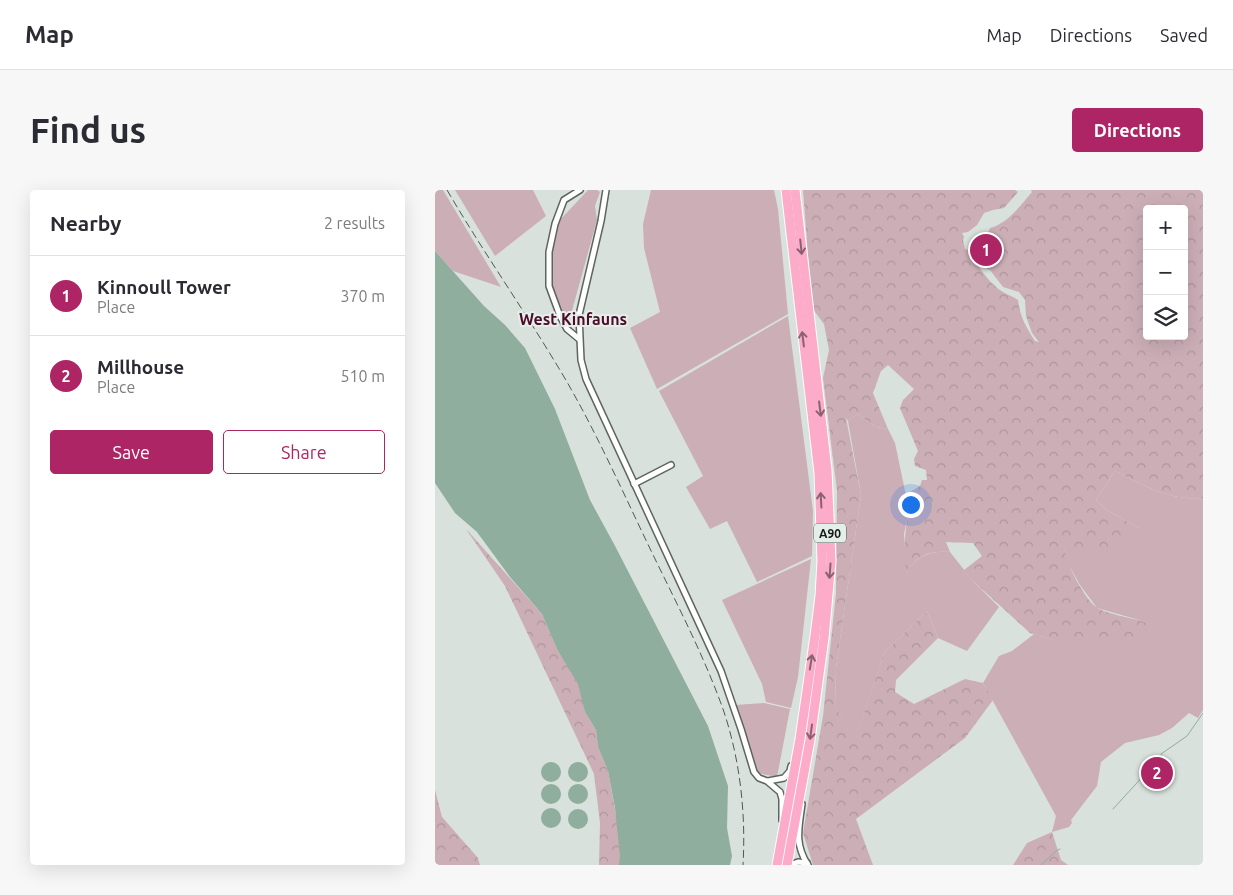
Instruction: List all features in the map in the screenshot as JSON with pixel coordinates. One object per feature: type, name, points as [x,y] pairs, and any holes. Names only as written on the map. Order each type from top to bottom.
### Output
[{"type":"highway","name":"A90","points":[[777,865],[821,596],[822,520],[819,473],[786,190]]},
{"type":"highway","name":"A90","points":[[788,865],[810,740],[827,609],[831,561],[827,470],[795,190]]},
{"type":"street","points":[[579,339],[567,329],[549,286],[549,252],[555,224],[564,200],[580,190]]},
{"type":"street","points":[[606,190],[579,315],[579,339],[585,379],[721,671],[754,772],[759,778],[767,781],[780,792],[782,799],[782,835]]},
{"type":"street","points":[[634,484],[671,465]]},
{"type":"street","points":[[767,781],[782,779],[787,775],[799,739]]},
{"type":"street","points":[[803,783],[804,796],[798,843],[807,864]]},
{"type":"street","points":[[788,865],[798,862],[807,864]]},
{"type":"green space","points":[[435,190],[443,190],[501,287],[453,271],[435,251]]},
{"type":"green space","points":[[455,190],[533,190],[546,216],[495,256]]},
{"type":"green space","points":[[588,190],[600,192],[595,206],[597,220],[570,318],[572,328],[569,329],[555,301],[551,282],[552,251],[559,221]]},
{"type":"green space","points":[[651,190],[774,190],[778,209],[788,314],[657,389],[630,328],[660,312],[644,248],[643,224]]},
{"type":"green space","points":[[803,190],[1015,190],[1018,192],[1004,208],[984,213],[977,225],[968,232],[962,233],[963,240],[965,249],[974,251],[979,267],[992,283],[1018,300],[1020,312],[1026,326],[1035,341],[1039,342],[1032,333],[1026,316],[1025,300],[1019,292],[1003,287],[990,270],[987,269],[986,259],[992,254],[991,245],[985,239],[990,228],[996,226],[1013,213],[1032,192],[1031,190],[1203,190],[1203,498],[1179,497],[1157,491],[1115,471],[1096,500],[1105,509],[1139,528],[1123,543],[1110,547],[1064,548],[1076,580],[1091,602],[1099,609],[1146,622],[1148,630],[1143,640],[1053,640],[1030,633],[973,581],[964,570],[982,556],[973,543],[946,542],[950,552],[936,552],[924,555],[914,562],[907,574],[905,543],[910,492],[920,486],[922,480],[927,480],[926,470],[915,466],[914,459],[918,451],[900,408],[903,400],[914,389],[888,365],[881,371],[873,393],[888,429],[876,427],[858,414],[848,421],[846,418],[861,495],[836,668],[835,706],[855,741],[884,653],[927,611],[938,638],[896,680],[895,692],[914,704],[965,679],[983,683],[993,700],[965,738],[856,819],[873,865],[813,865],[803,833],[823,716],[836,593],[837,491],[823,378],[829,350],[824,324],[812,308]]},
{"type":"green space","points":[[788,316],[813,511],[812,556],[757,582],[727,521],[710,529],[686,487],[703,476],[659,391]]},
{"type":"green space","points":[[858,414],[876,427],[888,429],[895,443],[909,510],[904,534],[907,573],[919,558],[925,555],[937,552],[950,552],[973,581],[999,607],[967,651],[938,638],[927,611],[884,653],[855,742],[835,706],[836,668],[861,495],[848,421]]},
{"type":"green space","points":[[1115,471],[1157,491],[1179,497],[1203,498],[1203,710],[1198,718],[1189,713],[1172,728],[1159,735],[1125,743],[1101,762],[1097,786],[1071,820],[1072,823],[1069,827],[1052,832],[1056,816],[983,683],[999,656],[1012,651],[1034,634],[1053,640],[1146,622],[1097,608],[1080,585],[1065,558],[1064,548],[1139,528],[1105,509],[1096,500]]},
{"type":"green space","points":[[466,529],[542,614],[557,649],[579,681],[585,712],[596,730],[598,747],[608,771],[625,865],[599,865],[600,823],[594,774],[505,586]]},
{"type":"green space","points":[[811,559],[798,677],[791,708],[766,702],[762,684],[722,600]]},
{"type":"green space","points":[[764,703],[790,709],[777,777],[757,773],[735,705]]},
{"type":"green space","points":[[435,790],[442,817],[478,858],[480,865],[435,865]]},
{"type":"green space","points":[[1052,832],[1061,860],[1068,865],[1013,865],[1027,843]]},
{"type":"shaded area","points":[[435,251],[525,348],[555,409],[590,500],[708,726],[728,786],[727,828],[732,856],[730,865],[619,865],[620,856],[615,808],[608,771],[598,747],[596,730],[585,712],[578,684],[557,649],[542,614],[510,577],[477,532],[455,513],[435,483]]},
{"type":"shaded area","points":[[551,762],[558,765],[561,772],[558,779],[551,782],[544,779],[541,772],[544,765]]},
{"type":"shaded area","points":[[578,762],[585,765],[588,772],[585,779],[578,782],[571,779],[568,772],[571,765]]},
{"type":"shaded area","points":[[551,784],[558,787],[561,794],[558,801],[551,804],[544,801],[541,794],[544,787]]},
{"type":"shaded area","points":[[578,784],[585,787],[588,794],[585,801],[578,804],[571,801],[568,794],[571,787]]},
{"type":"shaded area","points":[[551,808],[558,811],[561,818],[558,825],[551,828],[544,825],[541,818],[544,811]]},
{"type":"shaded area","points":[[578,809],[585,812],[588,819],[585,826],[578,829],[571,826],[568,819],[571,812]]},
{"type":"waterway","points":[[1113,809],[1146,773],[1148,767],[1162,759],[1161,754],[1187,736],[1203,713]]},
{"type":"waterway","points":[[1041,865],[1060,849]]},
{"type":"railway","points":[[447,190],[567,382],[614,473],[701,654],[723,709],[738,767],[744,826],[743,865]]},
{"type":"place","name":"Kinnoull Tower","points":[[986,250]]},
{"type":"place","name":"Millhouse","points":[[1157,773]]},
{"type":"district","name":"West Kinfauns","points":[[573,319]]}]
